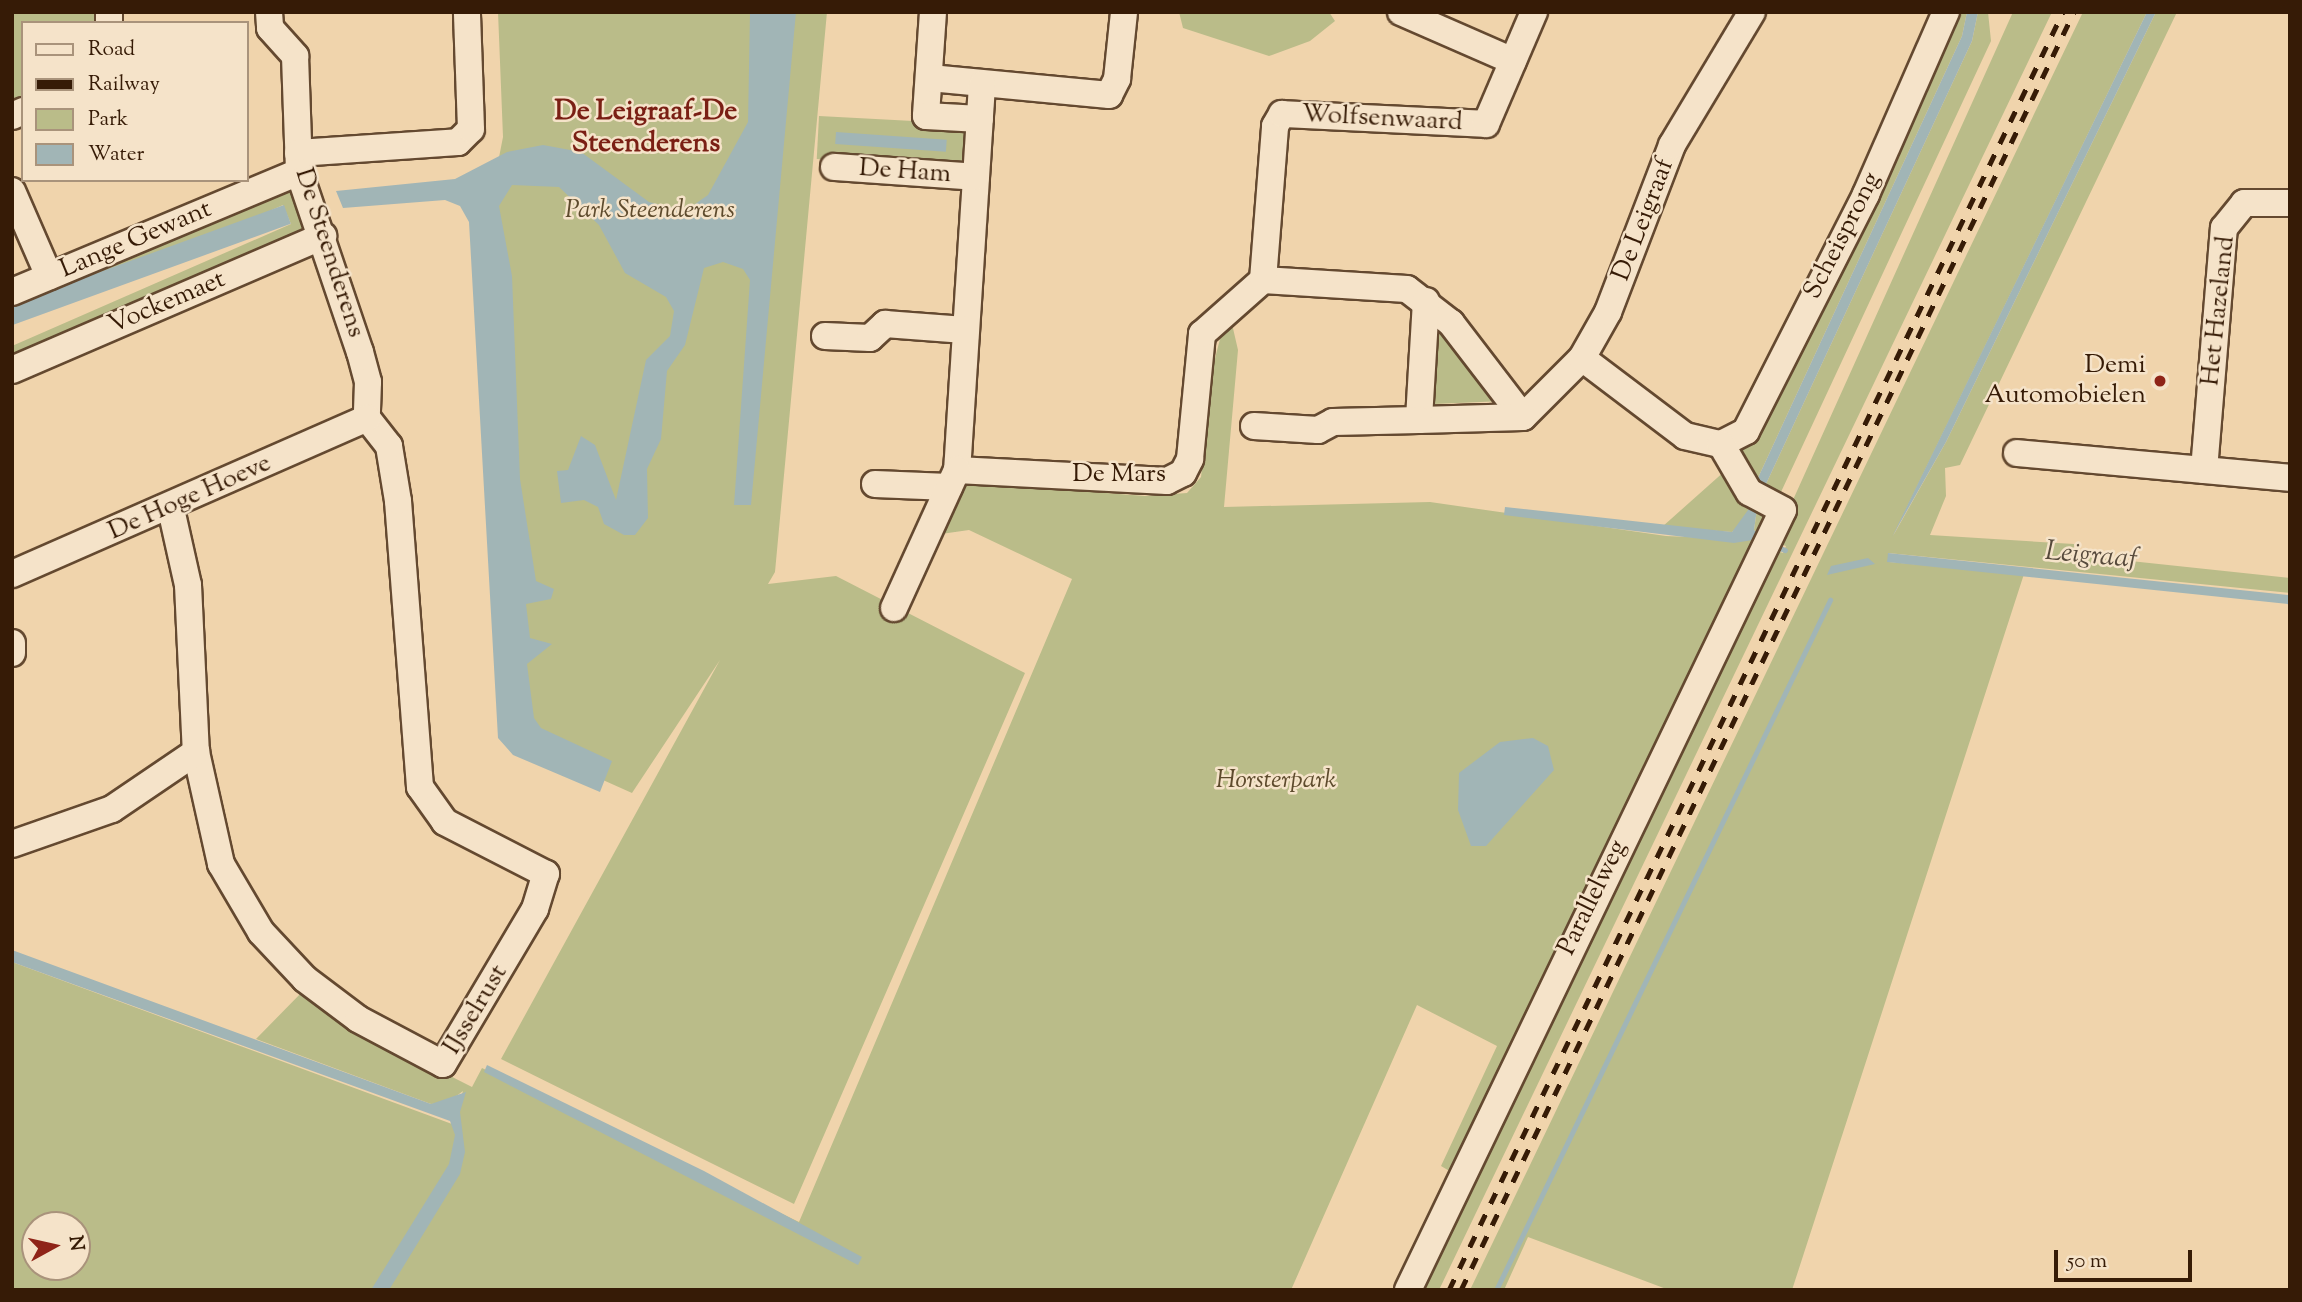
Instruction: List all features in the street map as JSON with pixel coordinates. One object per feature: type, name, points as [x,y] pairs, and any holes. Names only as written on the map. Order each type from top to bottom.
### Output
[{"type":"street","name":"De Steenderens","points":[[269,12],[270,28],[295,56],[299,162],[368,383],[367,418]]},
{"type":"street","name":"Lange Gewant","points":[[12,292],[299,162],[458,142],[471,129],[467,12]]},
{"type":"street","points":[[933,12],[926,116],[980,119]]},
{"type":"street","points":[[930,79],[1110,95],[1118,79],[1124,12]]},
{"type":"street","points":[[1401,12],[1513,61]]},
{"type":"street","name":"Wolfsenwaard","points":[[1263,280],[1275,125],[1282,114],[1486,124],[1534,12]]},
{"type":"street","name":"De Leigraaf","points":[[1523,417],[1582,358],[1608,312],[1672,145],[1752,12]]},
{"type":"street","name":"Scheisprong","points":[[1721,444],[1746,431],[1761,407],[1946,12]]},
{"type":"street","points":[[894,608],[953,479],[982,85]]},
{"type":"street","name":"De Ham","points":[[834,167],[976,177]]},
{"type":"street","points":[[12,191],[49,276]]},
{"type":"street","name":"Het Hazeland","points":[[2204,470],[2224,228],[2244,202],[2290,203]]},
{"type":"street","name":"Vockemaet","points":[[12,370],[323,236]]},
{"type":"street","points":[[1263,280],[1407,289],[1426,301],[1451,323],[1523,417]]},
{"type":"street","name":"De Mars","points":[[876,484],[953,479],[1167,481],[1182,473],[1190,459],[1202,334],[1263,280]]},
{"type":"street","points":[[1419,420],[1426,301]]},
{"type":"street","points":[[825,335],[870,338],[885,324],[965,330]]},
{"type":"street","points":[[1582,358],[1674,430],[1721,444]]},
{"type":"street","points":[[1254,426],[1318,430],[1333,422],[1523,417]]},
{"type":"street","name":"De Hoge Hoeve","points":[[12,574],[171,509],[367,418]]},
{"type":"street","name":"IJsselrust","points":[[171,509],[188,584],[196,752],[221,864],[261,932],[305,979],[358,1018],[443,1064],[535,909],[546,874],[445,822],[421,787],[398,501],[389,446],[367,418]]},
{"type":"street","name":"Parallelweg","points":[[1408,1290],[1569,945],[1770,543],[1783,510],[1749,492],[1721,444]]},
{"type":"street","points":[[2017,453],[2290,478]]},
{"type":"street","points":[[12,643],[12,653]]},
{"type":"street","points":[[12,844],[112,809],[196,752]]},
{"type":"green space","points":[[12,12],[101,12],[101,21],[21,21],[21,104],[12,108]]},
{"type":"green space","name":"Park Steenderens","points":[[498,12],[827,12],[775,572],[768,584],[836,576],[1025,673],[794,1204],[501,1059],[720,660],[632,793],[527,746],[491,198],[503,137]]},
{"type":"green space","points":[[1179,12],[1329,12],[1335,21],[1310,41],[1269,56],[1183,28]]},
{"type":"green space","points":[[1951,12],[1967,12],[1962,36],[1757,480],[1766,484],[1972,41],[1978,12],[1988,12],[1991,41],[1781,492],[1753,488],[1736,443]]},
{"type":"green space","points":[[2013,12],[2052,12],[1439,1290],[1415,1290],[1774,550],[1783,553],[1786,546],[1777,543],[1788,511]]},
{"type":"green space","points":[[2083,12],[2147,12],[1893,536],[1946,442],[2156,12],[2177,12],[1960,465],[1945,468],[1946,496],[1930,535],[2074,544],[2074,555],[2290,578],[2290,593],[1888,553],[1889,562],[2024,574],[1792,1290],[1669,1290],[1528,1237],[1504,1290],[1470,1290]]},
{"type":"green space","points":[[819,116],[965,124],[963,167],[817,159]]},
{"type":"green space","points":[[294,187],[308,233],[12,361],[12,346],[291,224],[283,205],[12,323],[12,301]]},
{"type":"green space","name":"Horsterpark","points":[[1232,324],[1238,350],[1224,507],[1430,502],[1666,536],[1755,540],[1458,1176],[1441,1166],[1497,1046],[1417,1005],[1291,1290],[12,1290],[12,962],[452,1124],[463,1091],[447,1103],[431,1104],[256,1039],[305,989],[389,1045],[472,1087],[482,1068],[799,1222],[1072,579],[969,530],[941,534],[966,482],[1145,496],[1187,493],[1201,477],[1213,366],[1220,339]]},
{"type":"green space","points":[[1438,327],[1504,401],[1434,404]]},
{"type":"green space","points":[[1726,470],[1768,508],[1765,538],[1754,530],[1757,509],[1732,532],[1662,527]]},
{"type":"water","points":[[750,12],[796,12],[751,505],[734,505],[750,280],[743,269],[723,262],[704,268],[685,345],[667,371],[661,439],[647,469],[648,518],[635,535],[624,535],[604,524],[598,507],[584,500],[561,503],[557,471],[568,470],[581,436],[595,445],[616,500],[646,360],[670,336],[674,311],[666,297],[625,273],[599,225],[559,187],[512,185],[499,206],[512,276],[520,479],[536,581],[554,589],[551,599],[526,604],[530,638],[552,644],[527,664],[534,718],[541,728],[612,761],[600,792],[513,755],[498,738],[469,222],[460,206],[445,200],[343,208],[336,191],[455,179],[507,152],[543,145],[581,152],[649,202],[685,211],[708,195],[748,122]]},
{"type":"water","points":[[1967,12],[1978,12],[1972,41],[1766,484],[1757,480],[1962,36]]},
{"type":"water","points":[[2147,12],[2156,12],[1946,442],[1892,537]]},
{"type":"water","points":[[836,132],[947,140],[946,152],[835,144]]},
{"type":"water","points":[[284,205],[291,224],[13,325],[12,304]]},
{"type":"water","points":[[1751,506],[1757,509],[1754,530],[1765,538],[1734,543],[1504,515],[1505,507],[1732,532]]},
{"type":"water","points":[[1888,553],[2290,595],[2289,604],[1887,562]]},
{"type":"water","points":[[1868,558],[1875,564],[1827,575],[1831,566]]},
{"type":"water","points":[[1533,738],[1548,746],[1554,770],[1486,846],[1471,846],[1458,810],[1459,773],[1500,742]]},
{"type":"water","points":[[12,950],[431,1104],[466,1092],[460,1112],[465,1152],[460,1174],[389,1290],[371,1290],[449,1164],[455,1135],[450,1121],[12,962]]},
{"type":"water","points":[[487,1065],[704,1171],[862,1257],[858,1265],[484,1072]]},
{"type":"waterway","name":"Leigraaf","points":[[1773,545],[1785,550]]},
{"type":"waterway","points":[[1496,1290],[1830,600]]},
{"type":"railway","points":[[1449,1290],[2063,12]]},
{"type":"railway","points":[[1461,1290],[2074,12]]},
{"type":"place","name":"Demi Automobielen","points":[[2160,381]]},
{"type":"district","name":"De Leigraaf-De Steenderens","points":[[646,128]]}]
